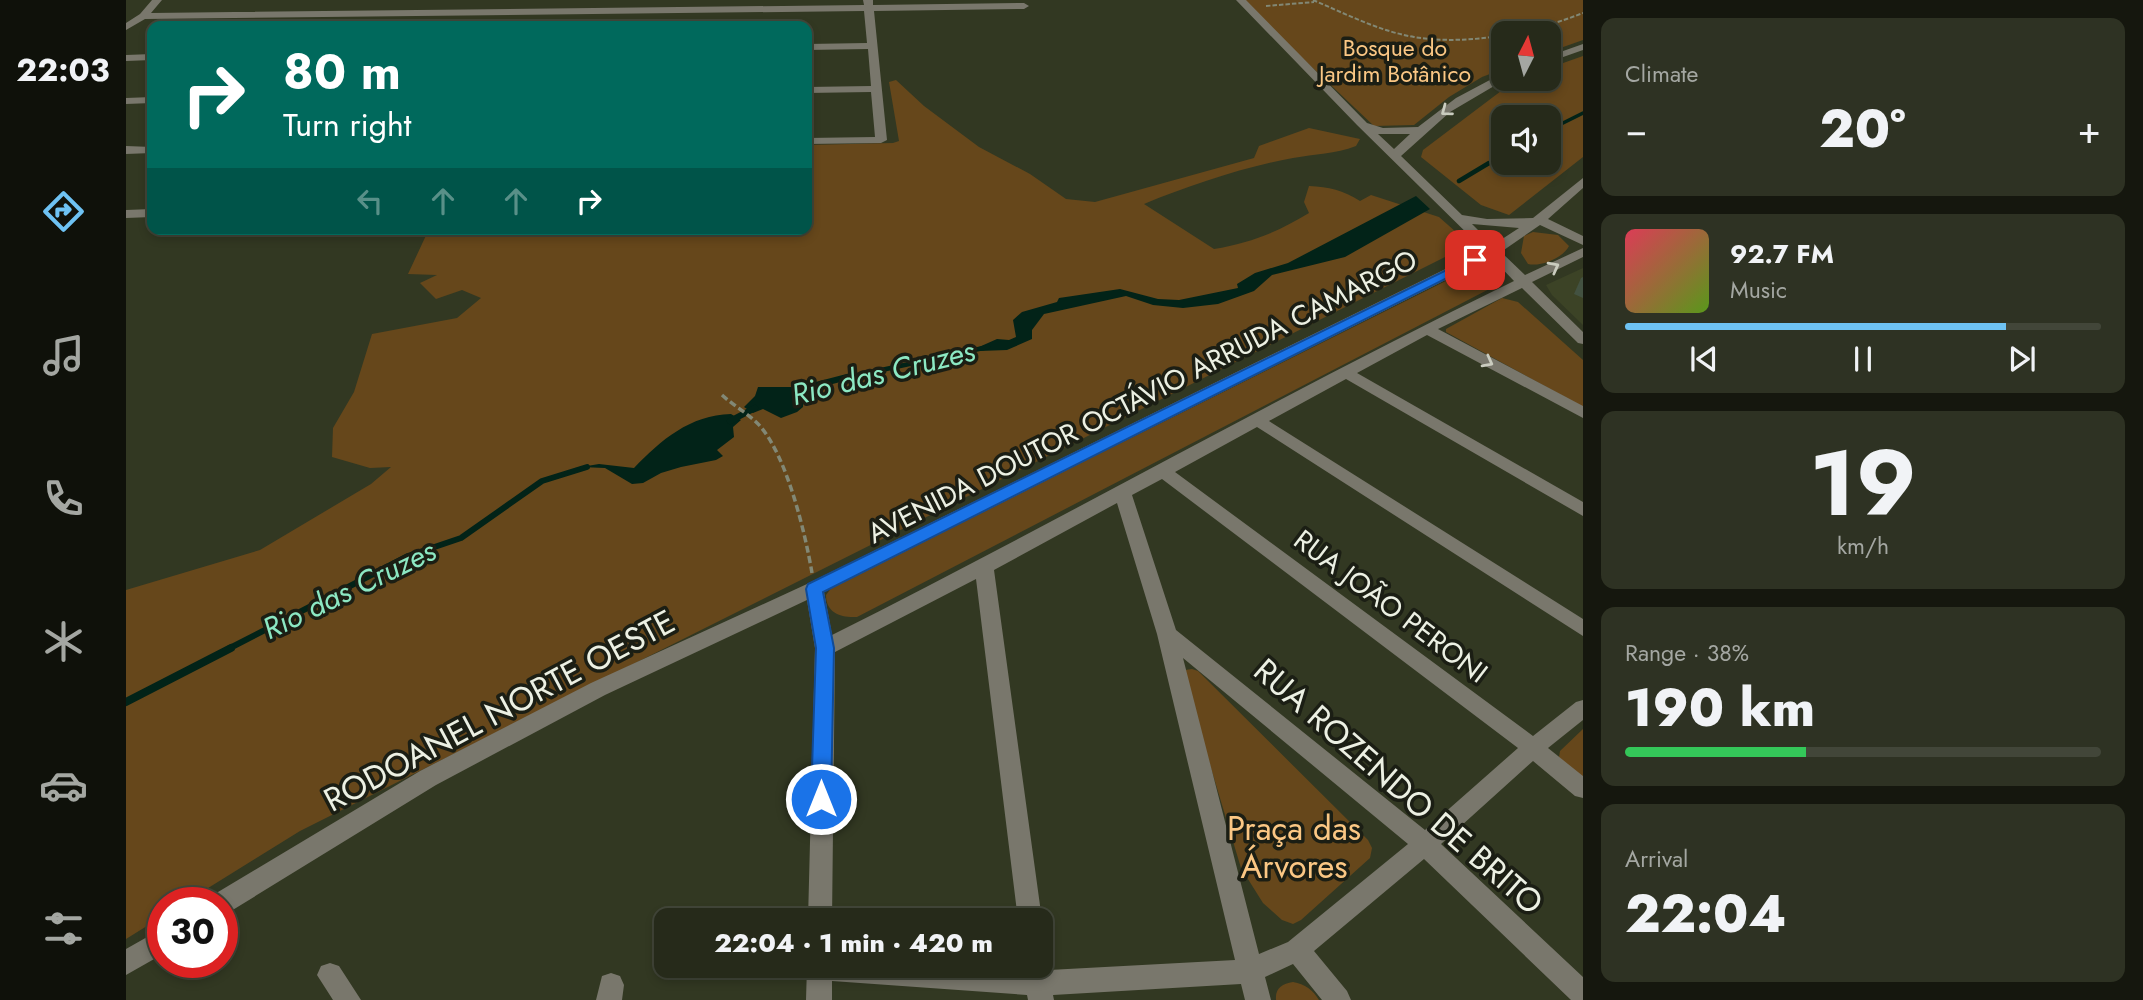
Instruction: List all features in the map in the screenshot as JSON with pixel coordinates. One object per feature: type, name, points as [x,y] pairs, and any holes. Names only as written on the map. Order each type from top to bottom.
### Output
[{"type":"street","points":[[126,27],[143,16],[158,0]]},
{"type":"street","points":[[382,13],[391,0]]},
{"type":"street","points":[[517,21],[527,0]]},
{"type":"street","points":[[143,16],[869,4],[977,3],[1024,6]]},
{"type":"street","points":[[812,141],[881,140],[869,4]]},
{"type":"street","points":[[1244,4],[1361,123],[1396,154],[1583,340]]},
{"type":"street","points":[[812,47],[872,46]]},
{"type":"street","points":[[1561,55],[1583,47]]},
{"type":"street","points":[[126,58],[147,57]]},
{"type":"street","points":[[1396,154],[1473,90],[1491,82]]},
{"type":"street","points":[[812,90],[878,89]]},
{"type":"street","points":[[126,101],[147,100]]},
{"type":"street","points":[[1361,123],[1382,131],[1422,130]]},
{"type":"street","points":[[126,150],[147,149]]},
{"type":"street","name":"AVENIDA DOUTOR OCTÁVIO ARRUDA CAMARGO","points":[[814,589],[1493,251],[1539,220],[1583,181]]},
{"type":"street","points":[[126,214],[147,213]]},
{"type":"street","points":[[1455,215],[1514,225],[1539,220],[1583,241]]},
{"type":"street","points":[[825,648],[1123,493],[1427,330],[1583,252]]},
{"type":"street","points":[[1427,330],[1583,413]]},
{"type":"street","points":[[1348,374],[1583,510]]},
{"type":"street","points":[[1258,421],[1583,629]]},
{"type":"street","name":"RUA JOÃO PERONI","points":[[1163,471],[1533,748],[1583,789]]},
{"type":"street","points":[[1123,493],[1167,634],[1258,1000]]},
{"type":"street","points":[[984,566],[1028,908]]},
{"type":"street","points":[[814,589],[825,648],[820,908]]},
{"type":"street","name":"RODOANEL NORTE OESTE","points":[[238,893],[440,772],[598,689],[814,589]]},
{"type":"street","name":"RUA ROZENDO DE BRITO","points":[[1167,634],[1425,844],[1583,994]]},
{"type":"street","points":[[971,978],[1039,983],[1250,971],[1297,950],[1583,708]]},
{"type":"street","points":[[126,963],[147,950]]},
{"type":"street","points":[[1297,950],[1338,1000]]},
{"type":"street","points":[[330,975],[348,1000]]},
{"type":"street","points":[[819,1000],[820,978]]},
{"type":"path","points":[[1313,0],[1403,35],[1427,39],[1541,28],[1583,13]]},
{"type":"path","points":[[1244,4],[1318,2]]},
{"type":"path","points":[[722,395],[764,431],[808,546],[814,589]]},
{"type":"shaded area","points":[[1416,196],[1430,209],[1345,257],[1272,275],[1254,291],[1218,304],[1183,308],[1153,305],[1126,296],[1044,314],[1032,330],[1032,339],[1007,350],[980,351],[979,347],[997,339],[1009,340],[1016,337],[1013,320],[1022,312],[1057,302],[1059,298],[1120,289],[1158,299],[1179,300],[1238,288],[1237,284],[1255,273],[1288,263]]},
{"type":"shaded area","points":[[1583,268],[1583,325],[1552,295],[1546,285]]},
{"type":"shaded area","points":[[758,387],[804,387],[803,407],[781,418],[763,409],[753,413],[744,407],[755,396]]},
{"type":"shaded area","points":[[731,414],[741,420],[733,427],[734,437],[717,450],[723,456],[716,460],[681,467],[661,473],[643,483],[632,484],[605,468],[581,467],[599,464],[634,468],[666,439],[689,424],[716,415]]},
{"type":"green space","name":"Bosque do Jardim Botânico","points":[[1241,0],[1583,0],[1583,40],[1561,48],[1561,21],[1491,21],[1491,74],[1449,97],[1414,125],[1374,126]]},
{"type":"green space","points":[[1583,56],[1583,157],[1561,174],[1561,105],[1491,105],[1491,175],[1560,175],[1509,215],[1481,205],[1421,157],[1423,150],[1501,91],[1561,91],[1561,64]]},
{"type":"green space","points":[[896,80],[924,106],[979,147],[1030,174],[1066,199],[1095,202],[1254,158],[1259,146],[1309,128],[1360,139],[1356,146],[1348,149],[1256,166],[1198,183],[1144,204],[1214,249],[1263,236],[1309,213],[1304,202],[1309,186],[1336,190],[1360,201],[1371,195],[1439,217],[1465,240],[1461,249],[300,831],[210,887],[147,887],[147,926],[126,939],[126,590],[260,550],[371,484],[391,467],[370,468],[332,457],[333,428],[354,392],[372,334],[457,318],[481,298],[462,290],[436,299],[420,283],[437,275],[408,274],[426,235],[812,235],[812,145],[899,141],[889,82]]},
{"type":"green space","points":[[1533,232],[1558,235],[1569,246],[1551,261],[1528,264],[1521,253],[1524,236]]},
{"type":"green space","points":[[1476,266],[1492,267],[1504,274],[1504,278],[1495,286],[857,617],[845,617],[829,606],[826,595],[832,587]]},
{"type":"green space","points":[[1502,298],[1518,302],[1583,360],[1583,407],[1446,332],[1446,329]]},
{"type":"green space","name":"Praça das Árvores","points":[[1185,670],[1198,671],[1368,840],[1372,848],[1370,858],[1301,920],[1293,924],[1282,920],[1263,903],[1241,868],[1183,675]]},
{"type":"green space","points":[[1583,729],[1583,781],[1559,757],[1560,751]]},
{"type":"green space","points":[[1293,982],[1308,988],[1319,1000],[1276,1000],[1280,987]]},
{"type":"waterway","name":"Rio das Cruzes","points":[[1561,124],[1583,113]]},
{"type":"waterway","name":"Rio das Cruzes","points":[[1486,165],[1491,162]]},
{"type":"waterway","name":"Rio das Cruzes","points":[[1459,181],[1489,163]]},
{"type":"waterway","name":"Rio das Cruzes","points":[[849,377],[988,347]]},
{"type":"waterway","name":"Rio das Cruzes","points":[[797,390],[855,375]]},
{"type":"waterway","name":"Rio das Cruzes","points":[[730,421],[755,408]]},
{"type":"waterway","name":"Rio das Cruzes","points":[[228,649],[408,556],[461,538],[542,481],[587,467]]},
{"type":"waterway","name":"Rio das Cruzes","points":[[126,702],[231,648]]},
{"type":"route","points":[[821,799],[825,648],[814,589],[1475,260]]}]
